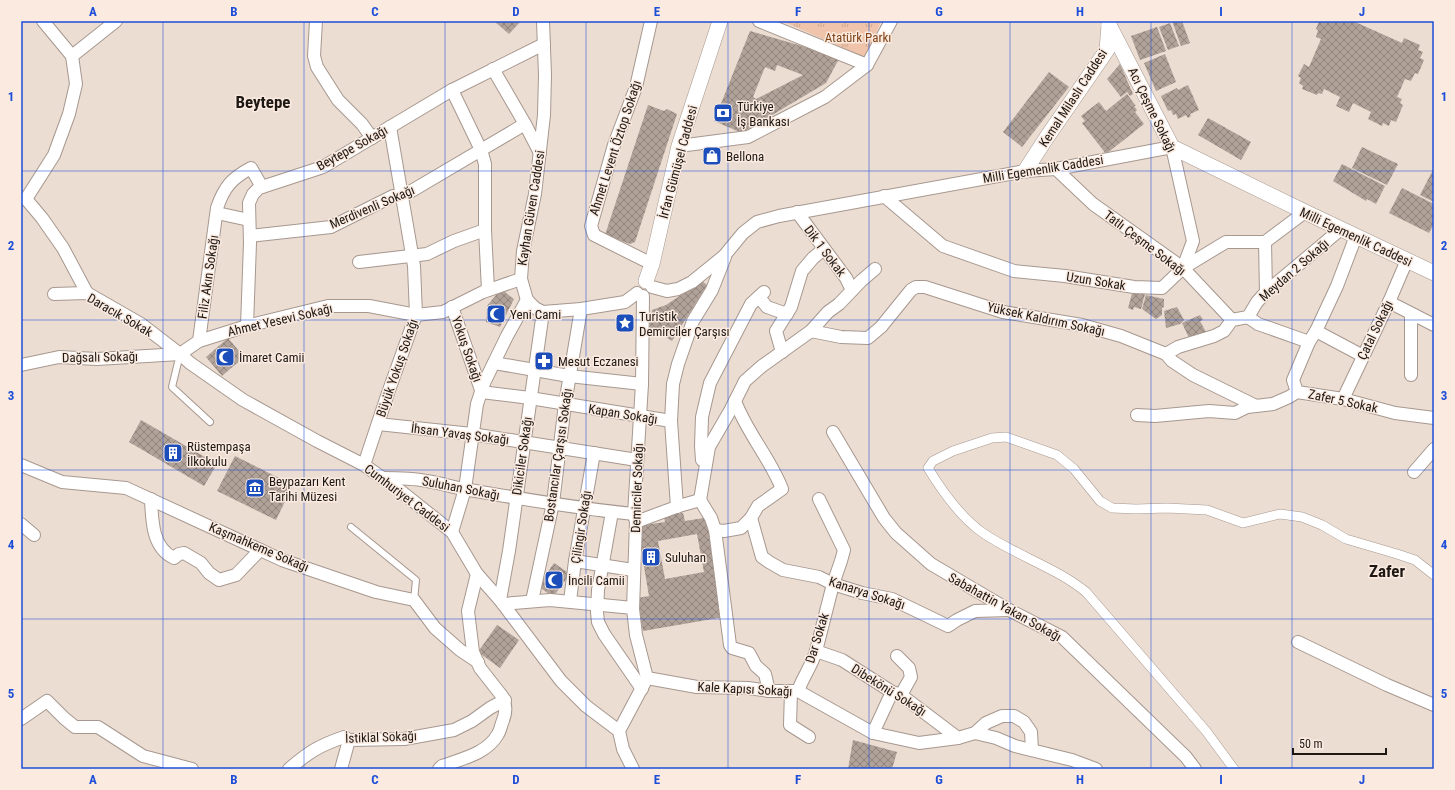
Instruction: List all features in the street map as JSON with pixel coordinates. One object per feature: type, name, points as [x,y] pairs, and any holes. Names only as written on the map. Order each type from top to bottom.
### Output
[{"type":"street","points":[[44,21],[72,56],[76,84],[69,114],[54,156],[24,199],[42,218],[63,248],[87,293]]},
{"type":"street","points":[[72,56],[116,21]]},
{"type":"street","points":[[316,21],[314,56],[317,67],[338,100],[362,124],[372,138]]},
{"type":"street","name":"Kayhan Güven Caddesi","points":[[527,300],[521,279],[523,251],[535,194],[544,115],[543,21]]},
{"type":"street","name":"Ahmet Levent Öztop Sokağı","points":[[651,21],[636,87],[614,145],[591,226],[594,235],[652,264]]},
{"type":"street","name":"İrfan Gümüşel Caddesi","points":[[645,289],[679,146],[720,21]]},
{"type":"street","points":[[760,21],[868,65]]},
{"type":"street","points":[[679,146],[748,137],[825,97],[868,65],[891,21]]},
{"type":"street","name":"Acı Çeşme Sokağı","points":[[1108,22],[1172,147],[1193,241],[1183,268]]},
{"type":"street","name":"Kemal Milaslı Caddesi","points":[[1026,171],[1108,50],[1108,22]]},
{"type":"street","name":"Beytepe Sokağı","points":[[247,326],[250,236],[248,203],[253,194],[259,188],[323,167],[452,90],[544,44]]},
{"type":"street","points":[[493,69],[540,153]]},
{"type":"street","points":[[452,90],[481,150],[485,164],[485,230],[488,290]]},
{"type":"street","name":"Merdivenli Sokağı","points":[[250,236],[330,227],[393,196],[403,196],[525,124]]},
{"type":"street","name":"Büyük Yokuş Sokağı","points":[[364,465],[416,315],[413,254],[390,127]]},
{"type":"street","name":"Milli Egemenlik Caddesi","points":[[645,289],[668,291],[678,289],[692,282],[726,254],[743,233],[757,222],[779,216],[1026,171],[1056,168],[1172,147],[1434,273]]},
{"type":"street","name":"Filiz Akın Sokağı","points":[[199,341],[217,213],[222,195],[227,186],[238,174],[251,168],[262,187]]},
{"type":"street","name":"Tatlı Çeşme Sokağı","points":[[1056,168],[1093,204],[1183,268],[1232,320]]},
{"type":"street","name":"Uzun Sokak","points":[[884,196],[944,246],[1014,271],[1065,276],[1134,287],[1162,288],[1183,268],[1226,242],[1265,242]]},
{"type":"street","name":"Dik 1 Sokak","points":[[797,212],[846,278],[852,290]]},
{"type":"street","points":[[1266,292],[1265,242],[1305,212]]},
{"type":"street","points":[[217,213],[249,220]]},
{"type":"street","name":"Meydan 2 Sokağı","points":[[1248,317],[1257,302],[1266,292],[1341,229]]},
{"type":"street","points":[[359,262],[413,254],[427,254],[454,241],[485,230]]},
{"type":"street","points":[[1297,392],[1293,380],[1309,342],[1316,331],[1337,286],[1356,236]]},
{"type":"street","points":[[782,352],[776,332],[791,307],[802,271],[813,258],[824,249]]},
{"type":"street","points":[[677,507],[670,421],[673,384],[678,364],[693,321],[712,290],[726,254]]},
{"type":"street","name":"Çatal Sokağı","points":[[1343,399],[1389,302],[1407,260]]},
{"type":"street","points":[[769,691],[764,674],[756,666],[749,653],[732,648],[730,645],[715,530],[711,518],[700,500],[709,447],[745,381],[812,331],[828,312],[839,304],[852,290],[875,270]]},
{"type":"street","name":"Ahmet Yesevi Sokağı","points":[[180,354],[199,341],[247,326],[328,306],[369,306],[416,315],[443,312],[488,290],[521,279]]},
{"type":"street","name":"Yüksek Kaldırım Sokağı","points":[[812,331],[841,337],[868,338],[881,327],[911,290],[916,287],[925,287],[1003,312],[1082,325],[1121,336],[1166,354],[1172,361],[1193,375],[1256,406]]},
{"type":"street","points":[[452,532],[465,489],[476,404],[494,363],[527,300],[535,308],[543,312],[581,309],[625,302],[645,289]]},
{"type":"street","name":"Demirciler Sokağı","points":[[645,289],[641,417],[637,460],[633,608],[636,635],[645,683]]},
{"type":"street","name":"Daracık Sokak","points":[[54,294],[87,293],[140,324],[180,354]]},
{"type":"street","points":[[704,477],[701,446],[702,417],[710,384],[751,304],[761,295],[767,307],[787,314]]},
{"type":"street","points":[[1389,302],[1434,325]]},
{"type":"street","name":"Yokuş Sokağı","points":[[452,307],[481,391]]},
{"type":"street","name":"Bostancılar Çarşısı Sokağı","points":[[532,601],[553,503],[569,376],[581,309]]},
{"type":"street","name":"Dikiciler Sokağı","points":[[502,602],[543,312]]},
{"type":"street","points":[[1410,375],[1411,314]]},
{"type":"street","points":[[1166,354],[1178,347],[1219,334],[1224,331],[1232,320],[1248,317],[1258,324],[1309,342]]},
{"type":"street","points":[[1316,331],[1363,356]]},
{"type":"street","name":"Dağsalı Sokağı","points":[[21,364],[59,357],[98,359],[180,354]]},
{"type":"street","name":"Cumhuriyet Caddesi","points":[[180,354],[190,363],[243,400],[364,465],[452,532],[477,574],[502,602],[561,682],[586,706],[619,731]]},
{"type":"street","points":[[494,363],[569,376],[642,384]]},
{"type":"street","name":"Kapan Sokağı","points":[[481,391],[670,421]]},
{"type":"street","name":"Zafer 5 Sokak","points":[[1137,415],[1155,416],[1209,411],[1235,413],[1247,407],[1273,404],[1289,398],[1297,392],[1343,399],[1395,413],[1434,418]]},
{"type":"street","points":[[715,530],[741,528],[751,518],[758,506],[782,489],[741,416],[735,401]]},
{"type":"street","name":"İhsan Yavaş Sokağı","points":[[378,424],[472,434],[637,460]]},
{"type":"street","name":"Sabahattin Yakan Sokağı","points":[[833,432],[884,518],[896,533],[931,564],[1008,610],[1062,637],[1186,757],[1195,769]]},
{"type":"street","points":[[1234,769],[1206,731],[1086,592],[1063,576],[983,533],[969,522],[941,489],[928,468],[933,461],[953,451],[992,438],[1006,437],[1057,455],[1074,469],[1100,501],[1112,508],[1136,510],[1167,508],[1207,510],[1243,523],[1280,514],[1302,517],[1322,525],[1346,539],[1415,560],[1434,575]]},
{"type":"street","points":[[1414,472],[1434,449]]},
{"type":"street","name":"Çilingir Sokağı","points":[[570,601],[575,561],[594,453]]},
{"type":"street","name":"Kaşmahkeme Sokağı","points":[[21,465],[62,482],[126,488],[282,560],[376,592],[414,600]]},
{"type":"street","name":"Suluhan Sokağı","points":[[382,478],[403,478],[429,481],[516,498],[612,512],[635,518]]},
{"type":"street","points":[[151,499],[152,522],[158,544],[164,551],[174,558],[179,554],[184,553],[201,563],[209,574],[219,580],[236,575],[260,550]]},
{"type":"street","name":"Dar Sokak","points":[[795,691],[813,660],[833,584],[842,561],[844,550],[819,499]]},
{"type":"street","points":[[635,518],[700,500]]},
{"type":"street","points":[[612,512],[602,565],[598,604],[598,622],[604,634],[645,683],[619,731],[623,749],[634,769]]},
{"type":"street","name":"Kanarya Sokağı","points":[[751,518],[762,557],[783,570],[819,577],[833,584],[862,593],[892,599],[948,626],[962,617],[975,612],[1008,610]]},
{"type":"street","points":[[21,524],[34,535]]},
{"type":"street","points":[[575,561],[634,570]]},
{"type":"street","points":[[439,769],[442,766],[481,752],[497,735],[506,710],[504,700],[480,668],[473,652],[468,611],[477,574]]},
{"type":"street","points":[[414,600],[434,628],[460,650],[478,662]]},
{"type":"street","points":[[502,602],[550,600],[633,608]]},
{"type":"street","points":[[1298,642],[1387,685],[1434,705]]},
{"type":"street","name":"Dibekönü Sokağı","points":[[816,651],[842,660],[896,693],[958,738]]},
{"type":"street","points":[[873,733],[896,693],[911,677],[909,668],[897,656]]},
{"type":"street","name":"Kale Kapısı Sokağı","points":[[645,683],[697,687],[748,688],[769,691],[795,691],[873,733],[919,743],[958,738],[974,733]]},
{"type":"street","points":[[795,691],[790,725],[809,736]]},
{"type":"street","name":"İstiklal Sokağı","points":[[290,769],[308,753],[324,744],[344,737],[349,740],[404,739],[454,730],[472,721],[504,700]]},
{"type":"street","points":[[21,719],[47,701],[75,727],[98,728],[143,756],[192,769]]},
{"type":"street","points":[[974,733],[986,723],[1002,716],[1014,716],[1024,722],[1031,732],[1032,750]]},
{"type":"street","points":[[974,733],[996,738],[1015,746],[1072,760],[1096,769]]},
{"type":"street","points":[[341,769],[349,740]]},
{"type":"lane","points":[[180,354],[172,387],[210,422]]},
{"type":"lane","points":[[351,526],[416,580],[414,600]]},
{"type":"green space","name":"Atatürk Parkı","points":[[782,21],[881,21],[866,58]]},
{"type":"building","points":[[494,21],[521,21],[509,34]]},
{"type":"building","points":[[1172,21],[1182,21],[1190,43],[1181,46]]},
{"type":"building","points":[[1319,21],[1353,21],[1402,43],[1404,38],[1420,45],[1418,50],[1423,52],[1420,58],[1424,60],[1418,74],[1415,73],[1411,81],[1405,79],[1397,97],[1402,99],[1400,103],[1403,105],[1396,122],[1391,120],[1389,126],[1383,123],[1382,126],[1368,119],[1371,112],[1353,103],[1349,112],[1336,106],[1340,97],[1324,89],[1322,94],[1318,93],[1317,95],[1302,89],[1303,86],[1299,83],[1301,78],[1298,76],[1304,64],[1309,67],[1321,39],[1316,37],[1318,30],[1316,29]]},
{"type":"building","points":[[1170,23],[1179,46],[1168,50],[1159,27]]},
{"type":"building","points":[[1157,27],[1166,51],[1140,60],[1131,36]]},
{"type":"building","points":[[750,31],[840,57],[826,83],[742,133],[714,121]],"holes":[[[777,65],[803,75],[756,99],[753,97],[765,67],[775,71]]]},
{"type":"building","points":[[1165,54],[1176,82],[1156,91],[1144,63]]},
{"type":"building","points":[[1120,64],[1133,94],[1130,96],[1127,92],[1121,97],[1107,79]]},
{"type":"building","points":[[1049,72],[1069,87],[1022,147],[1003,132]]},
{"type":"building","points":[[1188,85],[1199,110],[1190,114],[1191,116],[1188,118],[1186,115],[1178,119],[1176,114],[1173,115],[1171,110],[1168,111],[1161,96],[1177,88],[1178,90]]},
{"type":"building","points":[[1127,94],[1136,106],[1134,106],[1137,110],[1135,112],[1144,124],[1106,154],[1082,123],[1085,121],[1081,116],[1099,102],[1106,111]]},
{"type":"building","points":[[648,105],[664,111],[667,109],[677,114],[635,242],[630,244],[605,235]]},
{"type":"building","points":[[1208,118],[1251,142],[1241,160],[1198,135]]},
{"type":"building","points":[[1362,147],[1398,164],[1387,185],[1352,168]]},
{"type":"building","points":[[1342,164],[1385,186],[1376,204],[1367,199],[1366,201],[1333,181]]},
{"type":"building","points":[[1434,168],[1434,202],[1420,195]]},
{"type":"building","points":[[1402,188],[1434,204],[1434,224],[1429,233],[1389,213]]},
{"type":"building","points":[[702,281],[707,285],[672,341],[649,327],[652,310],[666,305]]},
{"type":"building","name":"Yeni Cami","points":[[501,289],[514,299],[500,327],[486,322],[487,306]]},
{"type":"building","points":[[1133,290],[1145,294],[1141,309],[1134,307],[1133,310],[1128,308]]},
{"type":"building","points":[[1146,295],[1164,299],[1162,315],[1156,319],[1142,309]]},
{"type":"building","points":[[1177,307],[1184,320],[1180,324],[1166,328],[1164,311]]},
{"type":"building","points":[[1200,315],[1203,320],[1200,321],[1206,332],[1190,340],[1182,323]]},
{"type":"building","name":"İmaret Camii","points":[[228,338],[244,357],[222,376],[206,357]]},
{"type":"building","name":"Rüstempaşa İlkokulu","points":[[141,420],[217,464],[204,486],[129,442]]},
{"type":"building","name":"Beypazarı Kent Tarihi Müzesi","points":[[235,456],[293,485],[276,520],[217,491]]},
{"type":"building","name":"Suluhan","points":[[683,513],[685,521],[710,517],[724,617],[643,631],[637,598],[649,596],[637,526],[665,522],[664,515]],"holes":[[[697,534],[704,572],[665,579],[658,541]]]},
{"type":"building","name":"İncili Camii","points":[[554,563],[570,574],[553,597],[538,586]]},
{"type":"building","points":[[497,625],[519,640],[500,668],[478,652]]},
{"type":"building","points":[[853,740],[897,752],[892,769],[848,769]]},
{"type":"place","name":"Türkiye İş Bankası","points":[[723,113]]},
{"type":"place","name":"Bellona","points":[[712,156]]},
{"type":"place","name":"Yeni Cami","points":[[496,314]]},
{"type":"place","name":"Turistik Demirciler Çarşısı","points":[[625,323]]},
{"type":"place","name":"İmaret Camii","points":[[225,357]]},
{"type":"place","name":"Mesut Eczanesi","points":[[544,361]]},
{"type":"place","name":"Rüstempaşa İlkokulu","points":[[173,453]]},
{"type":"place","name":"Beypazarı Kent Tarihi Müzesi","points":[[255,488]]},
{"type":"place","name":"Suluhan","points":[[651,557]]},
{"type":"place","name":"İncili Camii","points":[[554,580]]},
{"type":"district","name":"Beytepe","points":[[263,102]]},
{"type":"district","name":"Zafer","points":[[1387,571]]}]
